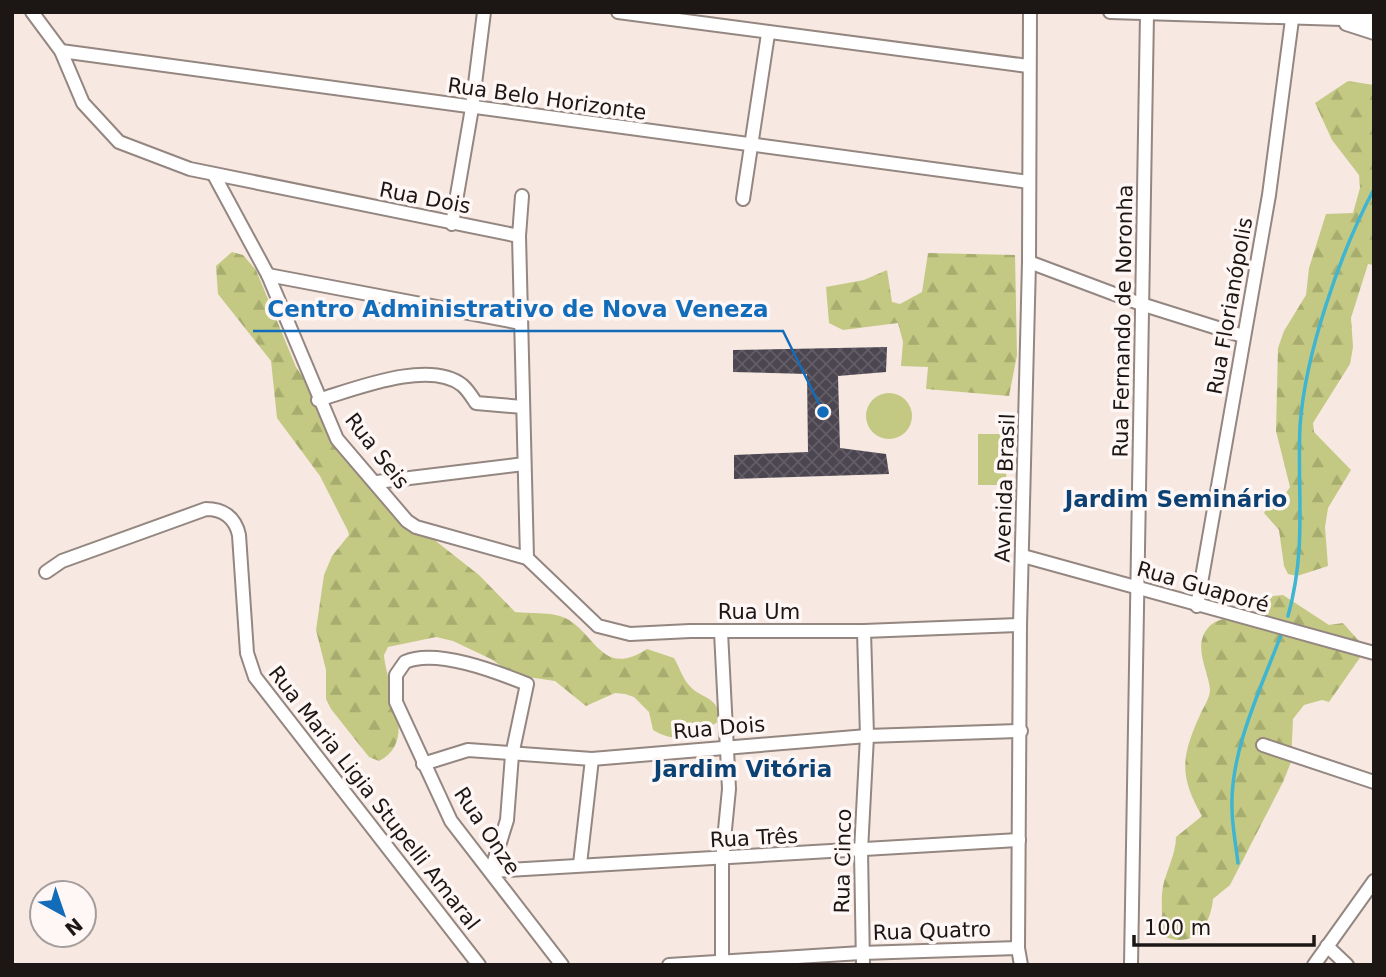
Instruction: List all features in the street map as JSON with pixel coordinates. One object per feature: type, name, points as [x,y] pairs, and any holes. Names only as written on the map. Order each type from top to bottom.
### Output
[{"type":"street","points":[[32,12],[61,51]]},
{"type":"street","points":[[452,224],[472,108],[484,12]]},
{"type":"street","points":[[618,12],[768,34],[1028,66]]},
{"type":"street","name":"Avenida Brasil","points":[[1021,965],[1018,948],[1020,625],[1029,262],[1030,12]]},
{"type":"street","points":[[1110,12],[1292,15],[1336,20],[1374,20]]},
{"type":"street","name":"Rua Fernando de Noronha","points":[[1131,965],[1147,14]]},
{"type":"street","name":"Rua Florianópolis","points":[[1198,606],[1269,195],[1292,15]]},
{"type":"street","points":[[1336,20],[1374,33]]},
{"type":"street","points":[[743,198],[768,34]]},
{"type":"street","name":"Rua Belo Horizonte","points":[[61,51],[752,147],[1029,182]]},
{"type":"street","name":"Rua Dois","points":[[61,51],[83,103],[119,142],[190,169],[214,175],[519,236]]},
{"type":"street","name":"Rua Seis","points":[[214,175],[268,275],[318,400],[337,439],[377,482],[407,521],[416,527],[527,558]]},
{"type":"street","points":[[522,196],[519,236],[527,558]]},
{"type":"street","points":[[1029,262],[1141,304],[1243,336]]},
{"type":"street","points":[[268,275],[346,287],[521,323]]},
{"type":"street","points":[[318,400],[402,377],[431,374],[462,385],[476,402],[523,407]]},
{"type":"street","points":[[377,482],[524,464]]},
{"type":"street","name":"Rua Maria Ligia Stupelli Amaral","points":[[46,572],[62,561],[206,509],[215,509],[231,518],[239,535],[247,653],[255,677],[480,965]]},
{"type":"street","name":"Rua Guaporé","points":[[1023,556],[1374,653]]},
{"type":"street","name":"Rua Um","points":[[527,558],[598,626],[612,632],[864,631],[1020,625]]},
{"type":"street","name":"Rua Cinco","points":[[862,959],[861,851],[867,736],[864,631]]},
{"type":"street","points":[[721,632],[729,789],[722,860],[722,962]]},
{"type":"street","name":"Rua Onze","points":[[512,755],[527,684],[492,670],[431,658],[412,659],[400,668],[396,675],[396,702],[452,821],[562,965]]},
{"type":"street","name":"Rua Dois","points":[[423,764],[468,750],[592,759],[867,736],[1021,731]]},
{"type":"street","points":[[1263,745],[1374,782]]},
{"type":"street","points":[[491,870],[507,820],[512,755]]},
{"type":"street","points":[[580,864],[584,808],[592,759]]},
{"type":"street","name":"Rua Três","points":[[491,870],[580,864],[722,860],[1019,840]]},
{"type":"street","points":[[1314,965],[1374,881]]},
{"type":"street","points":[[1327,946],[1347,965]]},
{"type":"street","name":"Rua Quatro","points":[[669,965],[862,959],[1018,948]]},
{"type":"green space","points":[[1348,81],[1374,85],[1374,265],[1368,264],[1351,318],[1353,347],[1350,364],[1313,423],[1314,432],[1351,470],[1328,508],[1325,527],[1328,566],[1297,576],[1288,574],[1284,566],[1279,530],[1264,513],[1290,487],[1276,431],[1278,348],[1284,331],[1306,295],[1309,268],[1326,214],[1353,213],[1360,188],[1359,175],[1332,140],[1315,103]]},
{"type":"green space","points":[[232,252],[243,255],[256,270],[296,367],[338,426],[351,451],[423,531],[479,575],[515,612],[563,617],[611,657],[632,657],[647,649],[674,658],[692,689],[716,706],[720,720],[688,737],[662,735],[653,730],[649,712],[634,697],[615,693],[586,706],[555,681],[514,675],[491,659],[453,641],[436,637],[388,647],[384,655],[397,712],[397,740],[391,752],[379,761],[369,757],[326,699],[326,670],[316,630],[324,575],[332,556],[349,535],[348,531],[320,476],[277,418],[271,361],[218,294],[216,266]]},
{"type":"green space","points":[[928,253],[1015,255],[1017,355],[1009,396],[926,389],[928,367],[901,366],[903,342],[898,323],[843,330],[829,323],[826,287],[864,280],[887,270],[892,302],[900,304],[922,292]]},
{"type":"green space","points":[[889,393],[906,399],[912,416],[906,433],[889,439],[872,433],[866,416],[872,399]]},
{"type":"green space","points":[[978,434],[1007,434],[1006,485],[978,485]]},
{"type":"green space","points":[[1283,595],[1329,625],[1343,623],[1366,649],[1329,702],[1322,700],[1304,705],[1293,719],[1291,762],[1230,885],[1213,899],[1208,920],[1203,928],[1189,939],[1170,939],[1159,934],[1162,894],[1176,837],[1202,816],[1189,789],[1185,766],[1189,743],[1210,693],[1201,651],[1203,635],[1218,621],[1252,616],[1273,596]]},
{"type":"building","points":[[887,347],[886,372],[838,376],[840,448],[886,454],[889,474],[734,479],[734,455],[808,452],[807,374],[733,372],[733,350]]},
{"type":"waterway","points":[[1288,616],[1294,591],[1299,544],[1300,426],[1309,368],[1337,273],[1374,189]]},
{"type":"waterway","points":[[1238,863],[1232,808],[1236,764],[1248,720],[1281,635]]},
{"type":"place","name":"Centro Administrativo de Nova Veneza","points":[[823,412]]},
{"type":"district","name":"Jardim Seminário","points":[[1176,499]]},
{"type":"district","name":"Jardim Vitória","points":[[743,769]]}]
